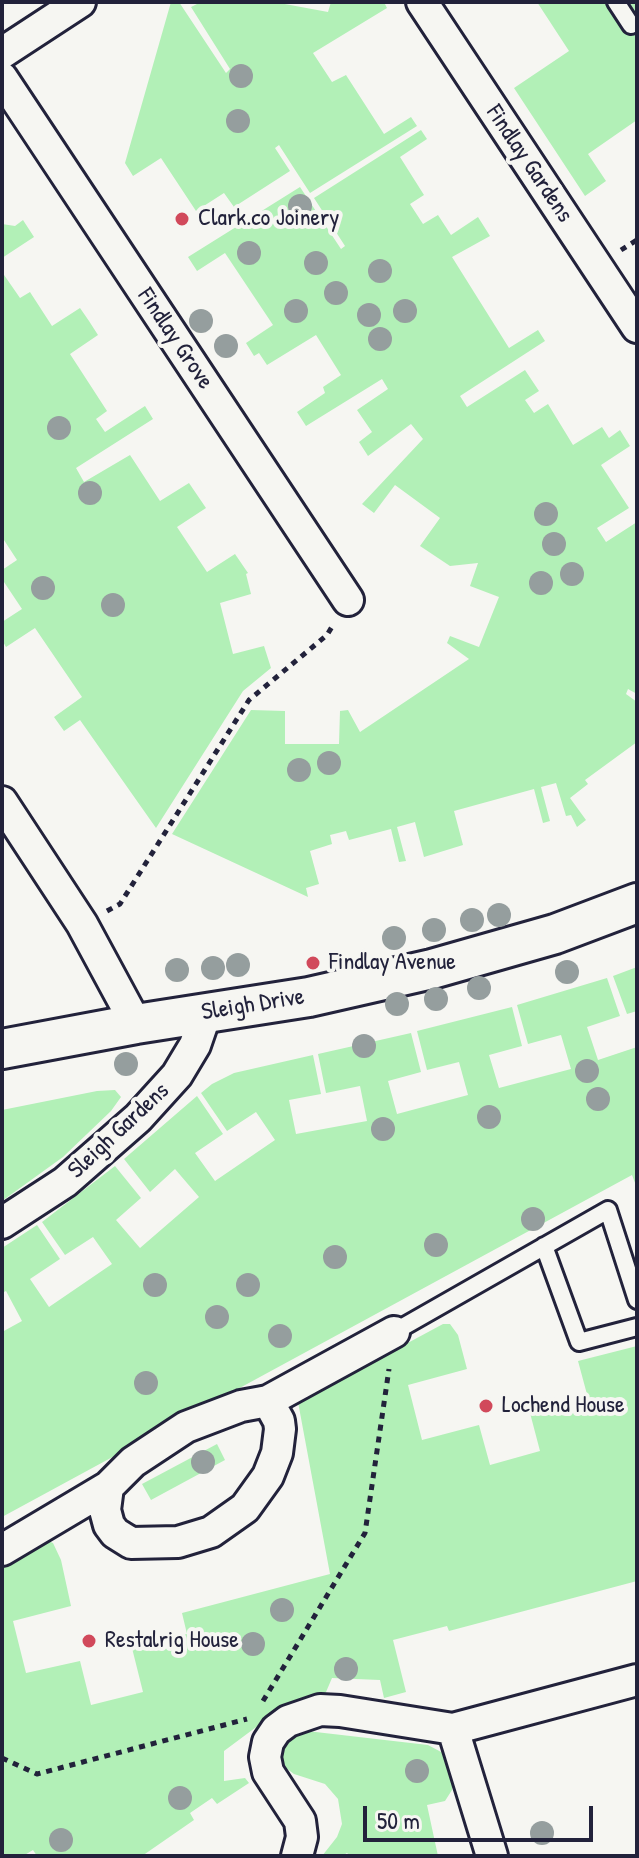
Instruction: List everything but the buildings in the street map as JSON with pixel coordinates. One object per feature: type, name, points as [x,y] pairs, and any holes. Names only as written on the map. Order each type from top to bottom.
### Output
[{"type":"street","points":[[2,53],[80,2]]},
{"type":"street","name":"Findlay Gardens","points":[[422,2],[637,327]]},
{"type":"street","name":"Findlay Grove","points":[[2,78],[348,600]]},
{"type":"street","points":[[2,802],[82,924],[136,1024]]},
{"type":"street","name":"Sleigh Drive","points":[[2,1049],[309,997],[432,969],[555,934],[637,903]]},
{"type":"street","name":"Sleigh Gardens","points":[[2,1223],[34,1204],[88,1164],[148,1108],[177,1075],[195,1045],[206,1013]]},
{"type":"street","points":[[2,1550],[108,1487],[143,1454],[186,1427],[241,1406],[268,1401],[394,1332]]},
{"type":"street","points":[[108,1487],[105,1510],[109,1525],[131,1543],[178,1542],[219,1528],[257,1495],[272,1467],[280,1429],[268,1401]]},
{"type":"street","points":[[297,1856],[302,1837],[300,1821],[268,1772],[265,1757],[268,1742],[276,1730],[288,1721],[320,1710],[453,1729],[637,1680]]},
{"type":"street","points":[[453,1729],[492,1856]]},
{"type":"lane","points":[[616,2],[631,25]]},
{"type":"lane","points":[[394,1332],[608,1210],[637,1300]]},
{"type":"lane","points":[[544,1246],[579,1342],[637,1327]]},
{"type":"path","points":[[82,924],[120,904],[249,700],[327,635],[348,600]]},
{"type":"path","points":[[261,1704],[365,1533],[394,1332]]},
{"type":"path","points":[[2,1758],[37,1774],[253,1717]]},
{"type":"green space","points":[[171,2],[179,2],[226,73],[230,69],[191,7],[201,2],[274,2],[328,12],[331,2],[384,2],[387,8],[313,53],[332,82],[346,75],[384,134],[411,117],[417,126],[310,193],[279,145],[275,148],[290,171],[234,207],[224,193],[196,211],[161,158],[133,176],[125,163]]},
{"type":"green space","points":[[537,2],[637,2],[637,120],[588,154],[606,181],[585,196],[514,88],[569,51]]},
{"type":"green space","points":[[421,130],[427,139],[400,157],[424,195],[410,204],[423,224],[438,215],[451,235],[478,217],[490,236],[452,257],[509,348],[538,330],[545,341],[460,396],[467,407],[525,370],[539,391],[525,400],[534,413],[548,404],[573,445],[602,427],[609,438],[620,430],[630,446],[601,465],[629,508],[597,528],[606,542],[637,522],[637,694],[628,689],[626,694],[637,702],[637,742],[585,780],[588,784],[570,798],[586,820],[577,827],[571,815],[566,816],[556,783],[541,787],[550,821],[543,823],[534,789],[454,811],[463,845],[424,857],[415,822],[397,827],[406,861],[399,862],[391,829],[349,840],[346,831],[330,835],[332,844],[310,851],[319,884],[306,888],[308,897],[172,834],[251,710],[285,711],[285,744],[339,744],[340,711],[348,710],[360,732],[469,659],[447,643],[450,636],[479,647],[499,597],[470,586],[478,563],[450,566],[420,546],[440,518],[395,485],[374,513],[362,504],[423,439],[411,424],[368,456],[359,442],[372,432],[357,410],[388,389],[382,379],[306,426],[297,412],[325,393],[323,387],[341,375],[316,335],[267,365],[259,353],[254,356],[246,343],[273,325],[225,253],[197,271],[188,257],[300,187],[341,249],[345,246],[314,198]]},
{"type":"green space","points":[[23,220],[34,237],[2,258],[2,224],[15,226]]},
{"type":"green space","points":[[2,272],[20,298],[30,292],[52,326],[80,308],[89,321],[98,335],[70,354],[107,411],[96,419],[105,432],[145,406],[153,419],[76,468],[84,482],[130,455],[160,501],[189,483],[206,508],[177,527],[207,572],[235,554],[248,573],[251,594],[220,603],[233,654],[264,646],[271,668],[243,691],[156,828],[80,720],[64,731],[54,717],[82,697],[35,628],[6,647],[2,640],[2,622],[22,609],[2,579],[2,570],[17,560],[2,537]]},
{"type":"green space","points":[[637,967],[637,1011],[627,1014],[613,976]]},
{"type":"green space","points":[[607,978],[620,1016],[587,1027],[598,1060],[637,1047],[637,1188],[632,1175],[2,1517],[2,1332],[22,1321],[6,1291],[2,1293],[2,1248],[37,1225],[60,1259],[30,1279],[49,1307],[112,1264],[93,1237],[65,1255],[42,1222],[115,1166],[141,1198],[116,1220],[140,1248],[199,1197],[175,1169],[150,1192],[124,1159],[197,1096],[223,1134],[195,1153],[215,1181],[275,1140],[256,1112],[227,1131],[201,1093],[212,1084],[234,1073],[313,1055],[321,1094],[289,1100],[296,1134],[367,1121],[360,1086],[326,1093],[318,1054],[411,1033],[421,1072],[388,1081],[397,1114],[468,1095],[459,1062],[427,1070],[417,1031],[512,1007],[522,1046],[489,1055],[499,1088],[571,1069],[561,1035],[528,1044],[517,1005]]},
{"type":"green space","points":[[115,1090],[121,1097],[111,1111],[63,1157],[2,1201],[2,1110]]},
{"type":"green space","points":[[443,1324],[450,1324],[458,1335],[467,1369],[408,1385],[422,1440],[479,1425],[490,1465],[540,1451],[530,1413],[588,1398],[578,1361],[637,1346],[637,1581],[449,1631],[447,1626],[393,1640],[406,1692],[384,1698],[380,1680],[332,1678],[323,1699],[301,1700],[271,1716],[224,1751],[224,1781],[245,1778],[249,1783],[217,1804],[212,1798],[190,1813],[194,1820],[142,1856],[37,1856],[33,1850],[23,1856],[2,1856],[2,1559],[46,1540],[53,1543],[61,1560],[71,1606],[13,1621],[26,1673],[80,1661],[91,1705],[143,1692],[132,1648],[187,1634],[182,1613],[330,1574],[298,1402]]},
{"type":"green space","points":[[217,1444],[225,1460],[151,1500],[142,1484]]},
{"type":"green space","points":[[307,1731],[428,1745],[443,1753],[453,1780],[452,1790],[445,1801],[427,1805],[438,1856],[350,1856],[347,1853],[322,1856],[337,1837],[342,1824],[338,1799],[325,1784],[294,1774],[286,1768],[279,1752],[281,1744],[292,1732]]},
{"type":"place","name":"Clark.co Joinery","points":[[182,219]]},
{"type":"place","name":"Findlay Avenue","points":[[313,963]]},
{"type":"place","name":"Lochend House","points":[[486,1406]]},
{"type":"place","name":"Restalrig House","points":[[89,1641]]}]
